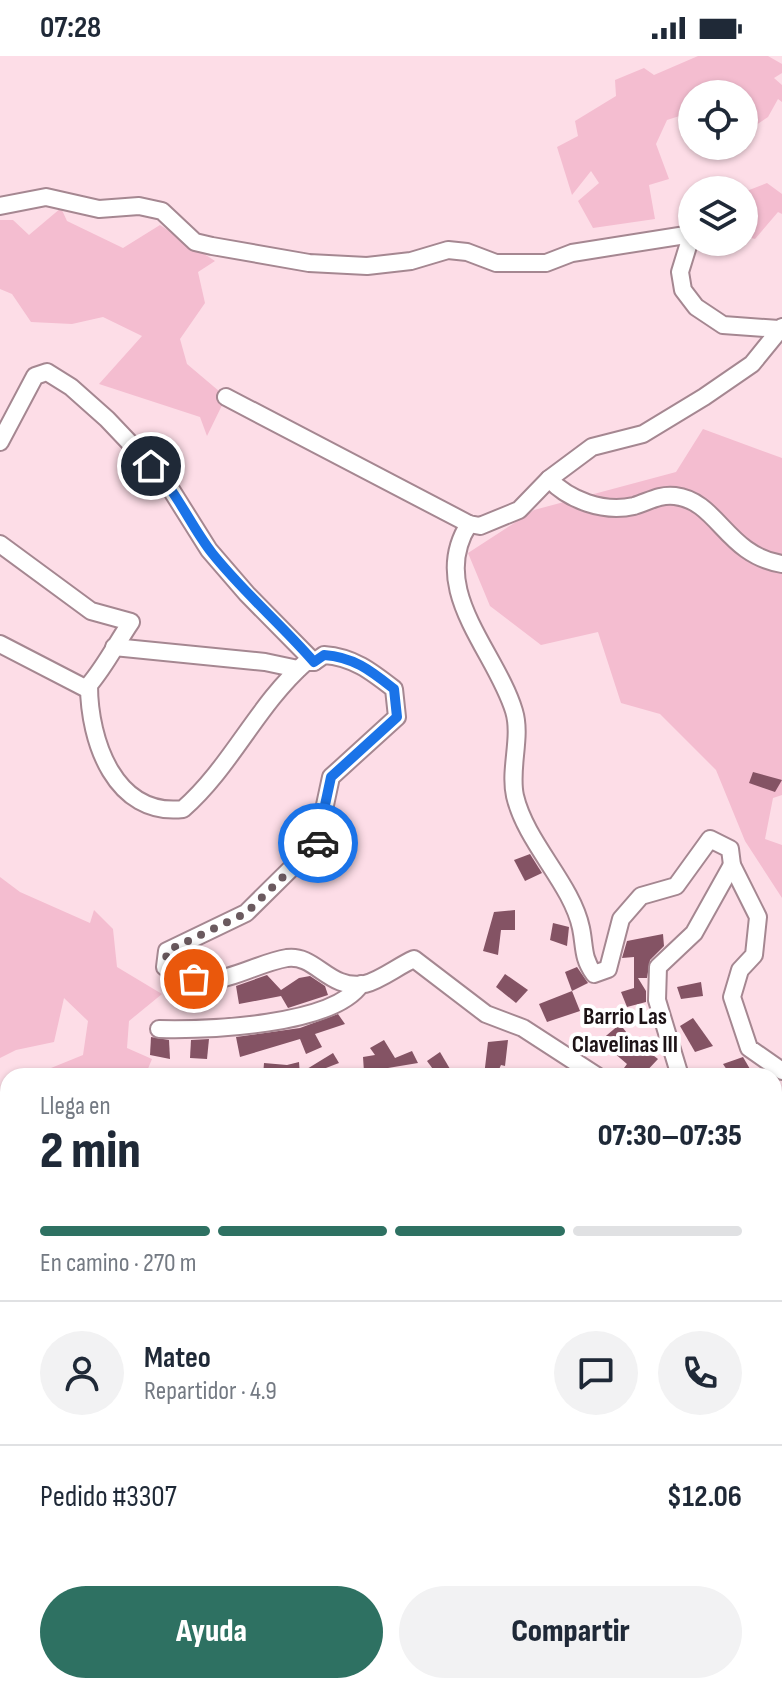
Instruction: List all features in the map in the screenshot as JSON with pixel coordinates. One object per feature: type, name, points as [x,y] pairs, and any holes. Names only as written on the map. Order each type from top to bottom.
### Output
[{"type":"street","points":[[0,206],[46,197],[99,209],[139,206],[162,211],[195,242],[309,263],[367,266],[411,261],[448,250],[519,266],[678,237]]},
{"type":"street","points":[[685,256],[680,272],[683,290],[696,307],[723,325],[781,328]]},
{"type":"street","points":[[226,397],[469,524],[480,526],[519,510],[549,479],[601,442],[643,434],[704,397],[752,364],[781,328]]},
{"type":"street","points":[[0,442],[35,376],[47,372],[71,387],[165,480],[209,550],[306,666]]},
{"type":"street","points":[[549,479],[564,495],[604,505],[632,507],[656,497],[677,496],[704,507],[733,541],[760,560],[782,564]]},
{"type":"street","points":[[469,524],[462,535],[458,561],[457,586],[464,614],[499,669],[515,714],[515,795],[531,836],[581,926],[583,957],[594,974],[608,969],[621,919],[641,896],[676,886],[710,839],[730,849],[732,865],[758,917],[754,955],[740,970],[732,997],[749,1048],[778,1068]]},
{"type":"street","points":[[0,544],[91,611],[131,622],[89,690],[95,742],[109,770],[141,803],[165,811],[183,809],[222,766],[255,718],[306,666],[324,655],[345,656],[369,669],[394,689],[397,717],[331,777],[325,805],[325,835],[246,913],[167,951],[165,967],[178,977],[204,981],[233,977],[288,958],[303,959],[343,986],[361,984],[414,959],[486,1014],[523,1028],[585,1068]]},
{"type":"street","points":[[0,644],[89,690]]},
{"type":"street","points":[[114,647],[306,666]]},
{"type":"street","points":[[678,1068],[657,1000],[658,967],[694,933],[732,865]]},
{"type":"street","points":[[159,1029],[218,1030],[255,1026],[352,998],[361,984]]},
{"type":"shaded area","points":[[698,56],[768,56],[782,64],[782,73],[774,78],[782,85],[782,102],[778,99],[768,117],[758,124],[758,80],[678,80],[678,116],[667,120],[656,144],[669,179],[649,185],[655,219],[593,228],[578,201],[599,183],[591,171],[572,195],[557,147],[578,136],[575,121],[616,96],[615,80],[644,68],[654,75]]},
{"type":"shaded area","points":[[767,183],[782,194],[782,214],[778,212],[758,235],[758,187]]},
{"type":"shaded area","points":[[61,208],[67,221],[123,248],[160,225],[215,261],[198,272],[205,303],[180,339],[187,364],[226,397],[207,436],[200,417],[99,384],[142,336],[103,317],[72,324],[31,322],[12,294],[0,289],[0,220],[13,220],[29,235]]},
{"type":"shaded area","points":[[703,429],[782,458],[782,795],[773,798],[765,839],[782,845],[782,898],[745,841],[716,770],[660,714],[621,703],[598,632],[541,645],[490,606],[468,553],[534,510],[676,472]]},
{"type":"shaded area","points":[[0,877],[20,892],[90,923],[94,910],[113,929],[117,967],[162,994],[129,1021],[127,1048],[152,1059],[148,1068],[51,1068],[83,1055],[88,1021],[64,998],[54,1042],[16,1050],[0,1058]]},
{"type":"building","points":[[753,772],[782,780],[775,792],[749,783]]},
{"type":"building","points":[[530,854],[542,873],[525,881],[514,860]]},
{"type":"building","points":[[515,910],[515,930],[501,930],[498,955],[483,951],[494,912]]},
{"type":"building","points":[[553,923],[569,927],[567,946],[550,940]]},
{"type":"building","points":[[663,934],[664,946],[650,960],[647,978],[638,978],[646,991],[646,1002],[627,1007],[621,992],[634,988],[634,957],[622,958],[627,941]]},
{"type":"building","points":[[577,967],[588,983],[572,991],[565,972]]},
{"type":"building","points":[[505,974],[528,990],[516,1003],[496,987]]},
{"type":"building","points":[[267,975],[281,990],[299,978],[310,976],[325,986],[328,995],[288,1008],[281,996],[239,1004],[236,986]]},
{"type":"building","points":[[701,982],[703,996],[681,999],[677,987]]},
{"type":"building","points":[[572,991],[580,1011],[547,1022],[539,1004]]},
{"type":"building","points":[[338,1014],[345,1024],[315,1034],[322,1047],[306,1054],[300,1039],[240,1057],[236,1037],[300,1028]]},
{"type":"building","points":[[693,1018],[713,1046],[695,1052],[680,1026]]},
{"type":"building","points":[[620,1024],[639,1049],[641,1046],[658,1059],[650,1068],[624,1068],[627,1064],[600,1041]]},
{"type":"building","points":[[151,1037],[169,1040],[170,1059],[150,1055]]},
{"type":"building","points":[[209,1039],[207,1059],[190,1058],[191,1040]]},
{"type":"building","points":[[384,1040],[395,1058],[412,1051],[418,1063],[364,1068],[363,1057],[375,1055],[370,1048]]},
{"type":"building","points":[[508,1040],[505,1066],[485,1068],[488,1042]]},
{"type":"building","points":[[440,1052],[449,1068],[432,1068],[427,1061]]},
{"type":"building","points":[[333,1053],[339,1063],[326,1068],[309,1068]]},
{"type":"building","points":[[743,1057],[749,1068],[726,1068],[723,1064]]},
{"type":"building","points":[[299,1062],[299,1068],[264,1068],[264,1063],[287,1065]]},
{"type":"way so far","points":[[194,979],[178,977],[165,967],[167,951],[246,913],[318,843]]},
{"type":"district","name":"Barrio Las Clavelinas III","points":[[625,1030]]},
{"type":"route","points":[[151,466],[165,480],[209,550],[314,662],[324,655],[345,656],[369,669],[394,689],[397,717],[331,777],[325,805],[325,835],[318,843]]}]
